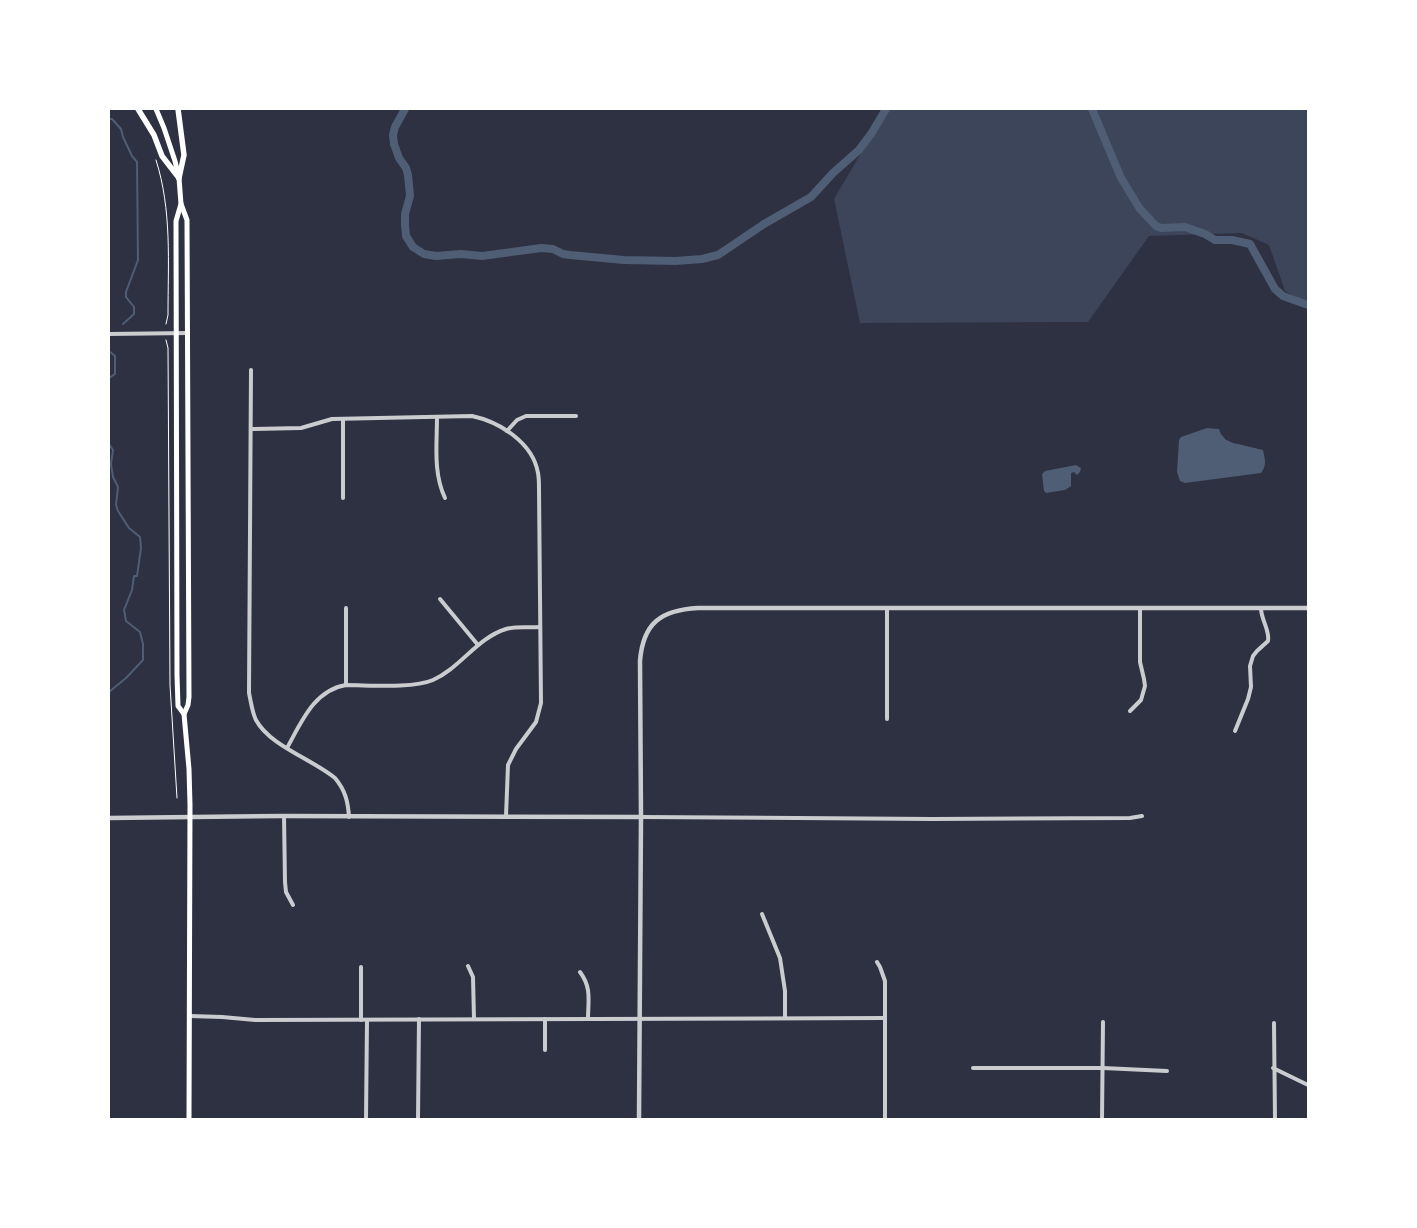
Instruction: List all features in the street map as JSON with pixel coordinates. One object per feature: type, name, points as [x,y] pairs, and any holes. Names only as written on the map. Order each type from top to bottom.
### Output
[{"type":"main road","points":[[138,109],[154,135],[162,156],[178,178]]},
{"type":"main road","points":[[156,109],[170,144],[178,178],[181,204],[187,220],[189,697],[184,714],[189,768],[190,817],[189,1119]]},
{"type":"main road","points":[[178,109],[184,155],[178,178]]},
{"type":"main road","points":[[181,204],[176,221],[176,674],[178,706],[184,714]]},
{"type":"street","points":[[109,334],[188,332]]},
{"type":"street","points":[[250,370],[249,693],[256,719],[263,730],[286,748],[335,778],[346,795],[349,817]]},
{"type":"street","points":[[251,429],[301,428],[325,420],[472,416],[481,418],[506,430],[528,450],[534,460],[538,473],[541,703],[536,722],[516,749],[508,765],[506,816]]},
{"type":"street","points":[[506,430],[517,420],[526,416],[576,416]]},
{"type":"street","points":[[436,417],[437,472],[438,481],[445,498]]},
{"type":"street","points":[[343,419],[343,498]]},
{"type":"street","points":[[440,599],[478,646]]},
{"type":"street","points":[[346,608],[346,685]]},
{"type":"street","points":[[639,1119],[641,651],[646,634],[657,621],[675,611],[698,608],[1308,608]]},
{"type":"street","points":[[887,608],[887,719]]},
{"type":"street","points":[[1130,711],[1141,700],[1145,686],[1140,662],[1140,608]]},
{"type":"street","points":[[1235,731],[1248,700],[1251,687],[1250,666],[1253,656],[1268,641],[1269,636],[1261,615],[1261,608]]},
{"type":"street","points":[[286,748],[317,699],[337,686],[424,683],[435,679],[447,671],[498,632],[507,629],[540,627]]},
{"type":"street","points":[[284,816],[286,892],[293,905]]},
{"type":"street","points":[[109,818],[506,816],[932,819],[1130,818],[1142,816]]},
{"type":"street","points":[[762,914],[780,958],[785,991],[785,1018]]},
{"type":"street","points":[[877,962],[884,974],[885,982],[884,1119]]},
{"type":"street","points":[[468,966],[473,977],[474,1019]]},
{"type":"street","points":[[361,967],[361,1020]]},
{"type":"street","points":[[580,972],[586,980],[588,988],[588,1019]]},
{"type":"street","points":[[190,1016],[222,1016],[255,1020],[885,1018]]},
{"type":"street","points":[[418,1119],[419,1019]]},
{"type":"street","points":[[544,1019],[545,1050]]},
{"type":"street","points":[[366,1119],[367,1020]]},
{"type":"street","points":[[1102,1119],[1103,1022]]},
{"type":"street","points":[[1274,1023],[1275,1119]]},
{"type":"street","points":[[973,1068],[1103,1068],[1167,1071]]},
{"type":"street","points":[[1273,1068],[1308,1085]]},
{"type":"path","points":[[156,158],[166,198],[168,223],[168,315],[166,324]]},
{"type":"path","points":[[166,340],[168,348]]},
{"type":"shaded area","points":[[887,109],[1308,109],[1308,304],[1285,291],[1269,245],[1242,233],[1149,236],[1088,322],[860,323],[834,199]]},
{"type":"shaded area","points":[[1207,428],[1219,429],[1226,440],[1233,443],[1263,450],[1265,465],[1261,473],[1185,483],[1180,481],[1177,472],[1179,440],[1181,437]]},
{"type":"shaded area","points":[[1076,465],[1081,468],[1077,475],[1074,472],[1071,473],[1071,486],[1065,490],[1046,493],[1044,491],[1042,474],[1045,471]]},
{"type":"waterway","points":[[405,109],[395,127],[393,135],[399,158],[406,168],[408,175],[410,196],[405,214],[406,236],[413,247],[424,254],[436,256],[461,254],[482,256],[541,248],[553,249],[570,255],[624,260],[676,261],[702,259],[718,255],[764,224],[811,197],[833,173],[859,150],[886,109]]},
{"type":"waterway","points":[[1092,109],[1121,178],[1140,209],[1156,226],[1161,228],[1185,227],[1205,234],[1215,240],[1232,240],[1250,244],[1275,289],[1283,296],[1308,305]]},
{"type":"waterway","points":[[109,119],[112,119],[121,129],[132,156],[137,162],[138,260],[126,292],[126,297],[134,307],[134,314],[123,324]]},
{"type":"waterway","points":[[109,348],[109,351],[115,356],[115,374],[109,378]]},
{"type":"waterway","points":[[109,444],[113,450],[111,464],[113,477],[118,487],[116,505],[129,528],[140,537],[141,548],[137,576],[134,576],[132,590],[124,610],[126,621],[140,632],[143,644],[143,660],[109,692]]}]
